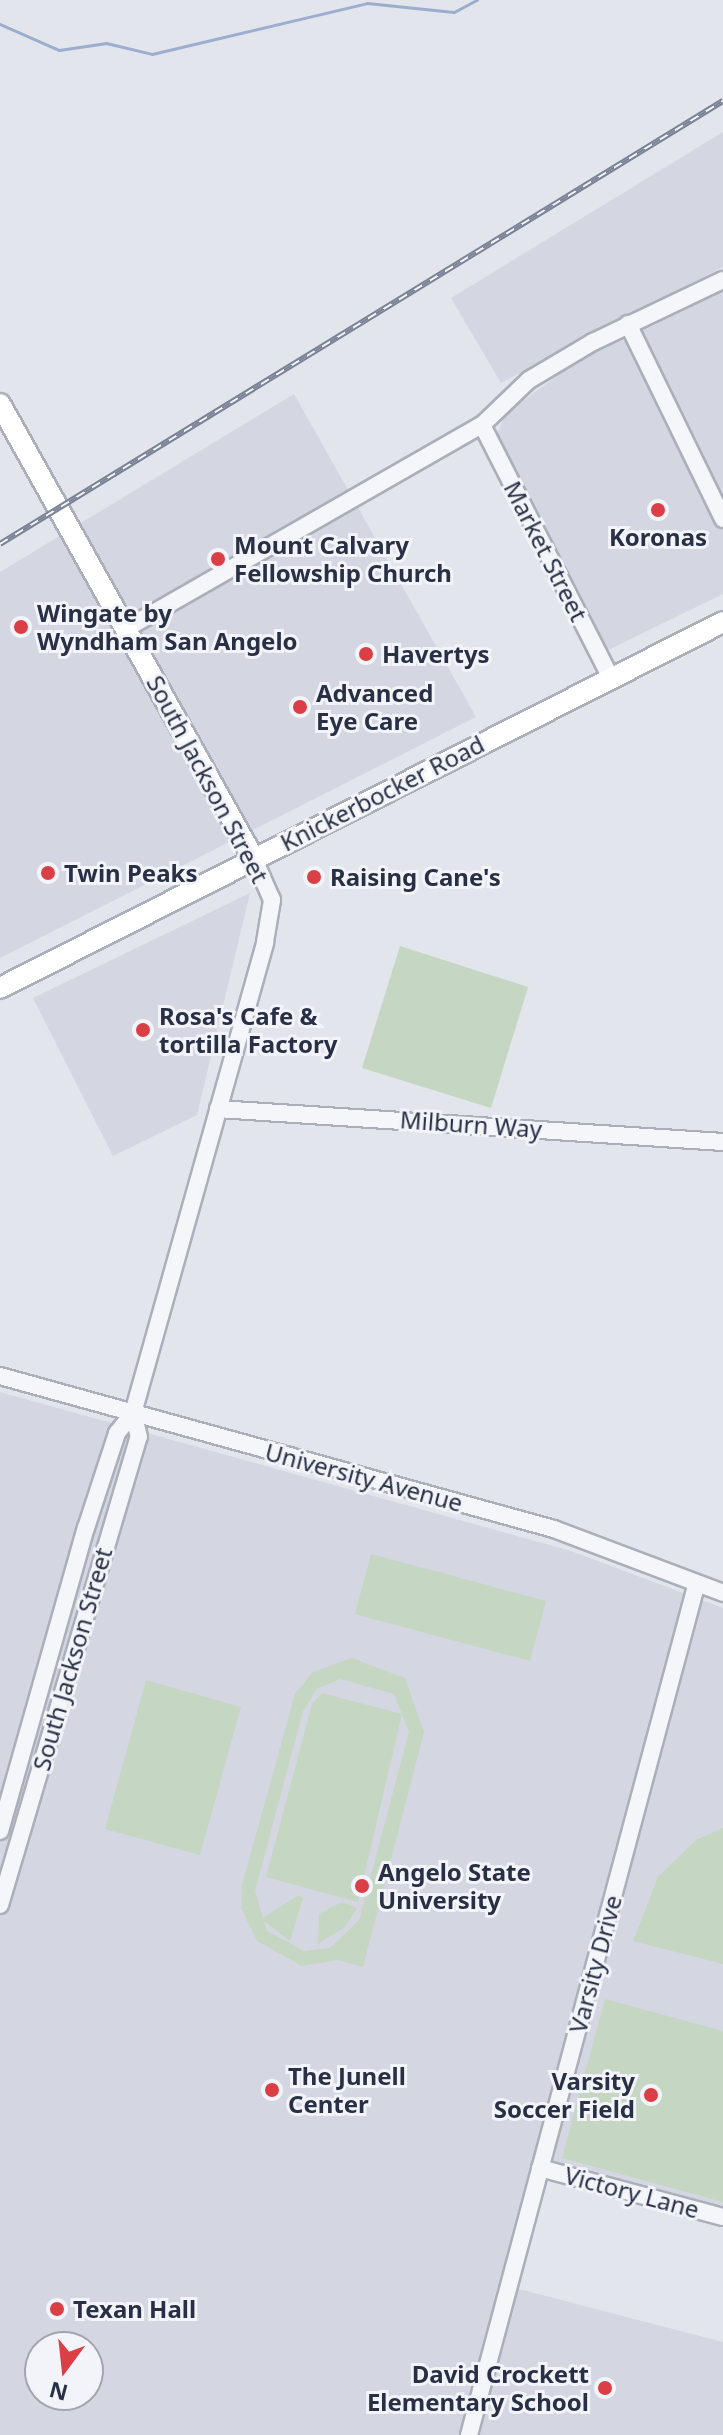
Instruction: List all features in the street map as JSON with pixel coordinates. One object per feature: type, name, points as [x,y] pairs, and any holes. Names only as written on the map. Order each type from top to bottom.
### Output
[{"type":"main road","name":"South Jackson Street","points":[[0,404],[254,859]]},
{"type":"main road","name":"Knickerbocker Road","points":[[0,988],[610,676],[723,622]]},
{"type":"street","points":[[127,628],[482,425],[529,380],[628,324],[723,280]]},
{"type":"street","points":[[628,324],[723,519]]},
{"type":"street","name":"Market Street","points":[[482,425],[610,676]]},
{"type":"street","name":"South Jackson Street","points":[[0,1831],[86,1528],[117,1433],[133,1413],[218,1109],[272,900],[254,859]]},
{"type":"street","name":"Milburn Way","points":[[218,1109],[723,1142]]},
{"type":"street","name":"University Avenue","points":[[0,1376],[554,1529],[696,1586],[723,1593]]},
{"type":"street","name":"South Jackson Street","points":[[0,1905],[139,1437],[133,1413]]},
{"type":"street","name":"Varsity Drive","points":[[469,2435],[696,1586]]},
{"type":"street","name":"Victory Lane","points":[[540,2168],[723,2217]]},
{"type":"shaded area","points":[[723,132],[723,267],[501,383],[451,298]]},
{"type":"shaded area","points":[[723,291],[723,594],[604,652],[497,435],[505,414],[584,356]]},
{"type":"shaded area","points":[[294,394],[476,717],[0,958],[0,572]]},
{"type":"shaded area","points":[[250,893],[197,1115],[113,1156],[33,998]]},
{"type":"shaded area","name":"Angelo State University","points":[[0,1392],[571,1551],[723,1608],[723,2210],[547,2163],[515,2288],[723,2342],[723,2435],[0,2435]]},
{"type":"green space","points":[[400,946],[528,987],[491,1108],[362,1068]]},
{"type":"green space","points":[[371,1554],[546,1601],[530,1661],[355,1614]]},
{"type":"green space","points":[[352,1658],[405,1678],[424,1732],[363,1967],[338,1960],[302,1966],[257,1941],[241,1908],[242,1885],[295,1694],[313,1672]],"holes":[[[340,1679],[394,1694],[409,1732],[359,1920],[330,1948],[304,1951],[267,1931],[255,1891],[303,1711],[317,1689]]]},
{"type":"green space","points":[[146,1680],[241,1707],[200,1855],[105,1829]]},
{"type":"green space","points":[[322,1693],[402,1714],[358,1902],[266,1877],[312,1704]]},
{"type":"green space","points":[[723,1828],[723,1964],[633,1941],[658,1877],[696,1840]]},
{"type":"green space","points":[[299,1895],[303,1898],[290,1941],[261,1919]]},
{"type":"green space","points":[[342,1902],[357,1908],[345,1927],[318,1944],[319,1914]]},
{"type":"green space","name":"Varsity Soccer Field","points":[[605,1999],[723,2031],[723,2202],[562,2158]]},
{"type":"waterway","points":[[0,24],[59,50],[106,43],[152,54],[367,3],[454,12],[477,0]]},
{"type":"railway","points":[[0,544],[723,101]]},
{"type":"place","name":"Koronas","points":[[658,510]]},
{"type":"place","name":"Mount Calvary Fellowship Church","points":[[218,559]]},
{"type":"place","name":"Wingate by Wyndham San Angelo","points":[[21,627]]},
{"type":"place","name":"Havertys","points":[[366,654]]},
{"type":"place","name":"Advanced Eye Care","points":[[300,707]]},
{"type":"place","name":"Twin Peaks","points":[[48,873]]},
{"type":"place","name":"Raising Cane's","points":[[314,877]]},
{"type":"place","name":"Rosa's Cafe & tortilla Factory","points":[[143,1030]]},
{"type":"place","name":"Angelo State University","points":[[362,1886]]},
{"type":"place","name":"The Junell Center","points":[[272,2090]]},
{"type":"place","name":"Varsity Soccer Field","points":[[651,2095]]},
{"type":"place","name":"Texan Hall","points":[[57,2309]]},
{"type":"place","name":"David Crockett Elementary School","points":[[605,2388]]}]
